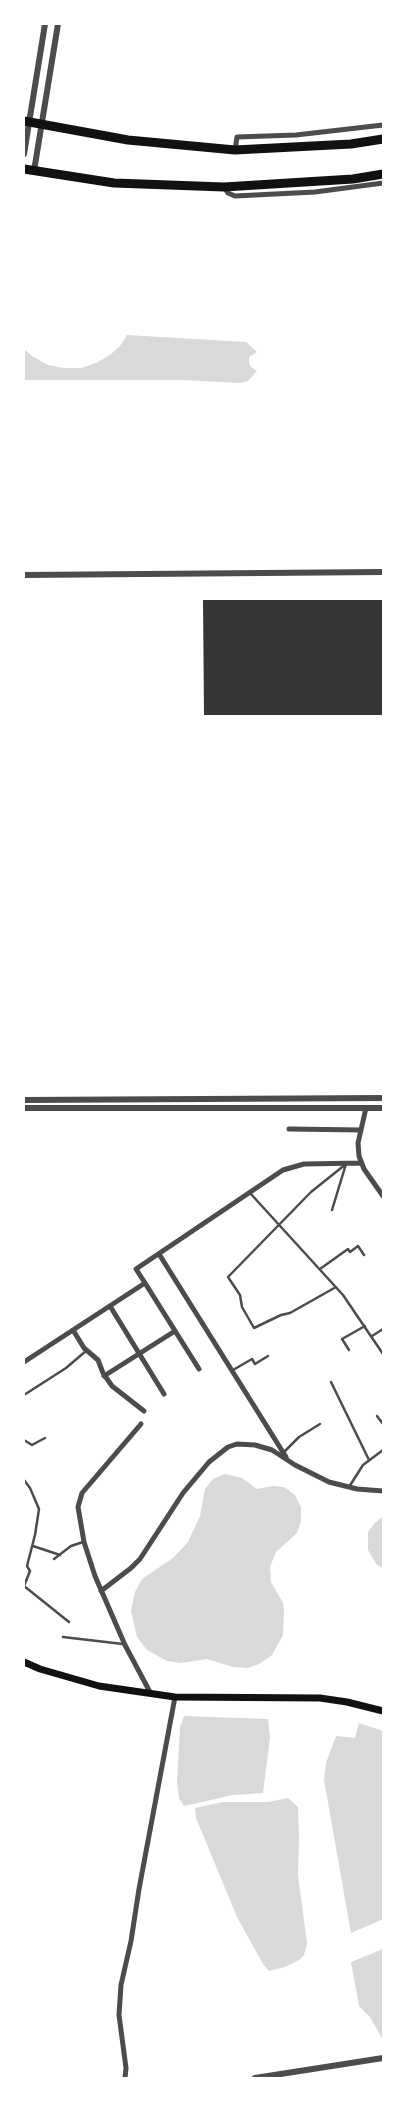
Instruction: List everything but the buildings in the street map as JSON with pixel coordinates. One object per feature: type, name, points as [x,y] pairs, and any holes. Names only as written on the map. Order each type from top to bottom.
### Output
[{"type":"highway","points":[[26,121],[119,139],[235,150],[351,144],[383,139]]},
{"type":"highway","points":[[24,169],[114,183],[224,187],[285,184],[383,174]]},
{"type":"main road","points":[[24,1662],[40,1669],[99,1686],[151,1694],[175,1697],[320,1698],[347,1702],[383,1711]]},
{"type":"street","points":[[24,154],[26,121],[45,25],[58,26],[34,171]]},
{"type":"street","points":[[235,150],[237,137],[306,134],[383,125]]},
{"type":"street","points":[[224,187],[228,193],[236,196],[315,192],[383,183]]},
{"type":"street","points":[[24,575],[383,572]]},
{"type":"street","points":[[24,1100],[383,1098]]},
{"type":"street","points":[[220,1099],[221,1108]]},
{"type":"street","points":[[67,1100],[67,1108]]},
{"type":"street","points":[[24,1108],[383,1108]]},
{"type":"street","points":[[366,1108],[358,1143],[361,1163],[383,1196]]},
{"type":"street","points":[[289,1129],[361,1130]]},
{"type":"street","points":[[199,1369],[136,1269],[274,1175],[292,1166],[361,1163]]},
{"type":"street","points":[[159,1254],[288,1460]]},
{"type":"street","points":[[24,1362],[145,1283]]},
{"type":"street","points":[[110,1306],[164,1394]]},
{"type":"street","points":[[72,1330],[87,1350],[98,1360],[104,1376],[117,1391],[144,1411]]},
{"type":"street","points":[[104,1376],[175,1331]]},
{"type":"street","points":[[141,1424],[79,1499],[79,1516],[84,1542],[101,1591],[125,1644],[151,1694]]},
{"type":"street","points":[[101,1591],[140,1559],[184,1493],[209,1462],[223,1450],[237,1444],[255,1445],[272,1450],[325,1480],[349,1487],[383,1491]]},
{"type":"street","points":[[126,2078],[119,2015],[120,1992],[175,1697]]},
{"type":"street","points":[[254,2078],[383,2058]]},
{"type":"lane","points":[[332,1210],[347,1163]]},
{"type":"lane","points":[[336,1287],[290,1313],[281,1315],[254,1328],[242,1307],[240,1295],[228,1277],[244,1264],[278,1224],[320,1184],[347,1163]]},
{"type":"lane","points":[[249,1192],[336,1287],[383,1354]]},
{"type":"lane","points":[[320,1270],[348,1249],[350,1252],[358,1246],[364,1255]]},
{"type":"lane","points":[[349,1350],[342,1339],[365,1326]]},
{"type":"lane","points":[[372,1336],[383,1328]]},
{"type":"lane","points":[[24,1395],[66,1368],[87,1350]]},
{"type":"lane","points":[[232,1370],[252,1359],[255,1364],[268,1356]]},
{"type":"lane","points":[[331,1382],[369,1460]]},
{"type":"lane","points":[[377,1416],[383,1424]]},
{"type":"lane","points":[[283,1453],[299,1436],[320,1424]]},
{"type":"lane","points":[[24,1440],[32,1444],[45,1438]]},
{"type":"lane","points":[[349,1487],[356,1475],[369,1460],[383,1450]]},
{"type":"lane","points":[[24,1480],[30,1488],[39,1509],[33,1546],[25,1566],[30,1571],[24,1586],[69,1622]]},
{"type":"lane","points":[[54,1559],[74,1544],[84,1542]]},
{"type":"lane","points":[[33,1546],[60,1555]]},
{"type":"lane","points":[[63,1637],[125,1644]]},
{"type":"shaded area","points":[[127,335],[246,342],[257,352],[249,357],[249,363],[257,371],[248,381],[241,383],[183,380],[24,380],[24,349],[48,365],[64,368],[81,368],[96,363],[110,355],[120,346]]},
{"type":"shaded area","points":[[225,1474],[242,1478],[257,1489],[273,1486],[284,1487],[295,1495],[301,1507],[301,1521],[297,1533],[276,1552],[270,1567],[271,1582],[283,1603],[283,1635],[272,1655],[259,1664],[248,1668],[233,1667],[207,1659],[181,1663],[167,1661],[147,1650],[137,1637],[131,1611],[135,1592],[142,1579],[173,1558],[188,1542],[200,1516],[205,1489],[213,1479]]},
{"type":"shaded area","points":[[383,1516],[383,1568],[377,1565],[368,1550],[368,1532]]},
{"type":"shaded area","points":[[184,1716],[268,1719],[270,1738],[263,1793],[233,1795],[184,1806],[179,1798],[177,1782],[180,1727]]},
{"type":"shaded area","points":[[359,1723],[383,1731],[383,1919],[351,1933],[324,1780],[326,1763],[336,1736],[355,1738]]},
{"type":"shaded area","points":[[288,1798],[298,1807],[298,1875],[307,1943],[304,1955],[299,1960],[285,1967],[269,1971],[263,1964],[237,1917],[196,1818],[195,1808],[223,1802],[268,1802]]},
{"type":"shaded area","points":[[383,1949],[383,2040],[370,2017],[359,2006],[351,1962]]}]
